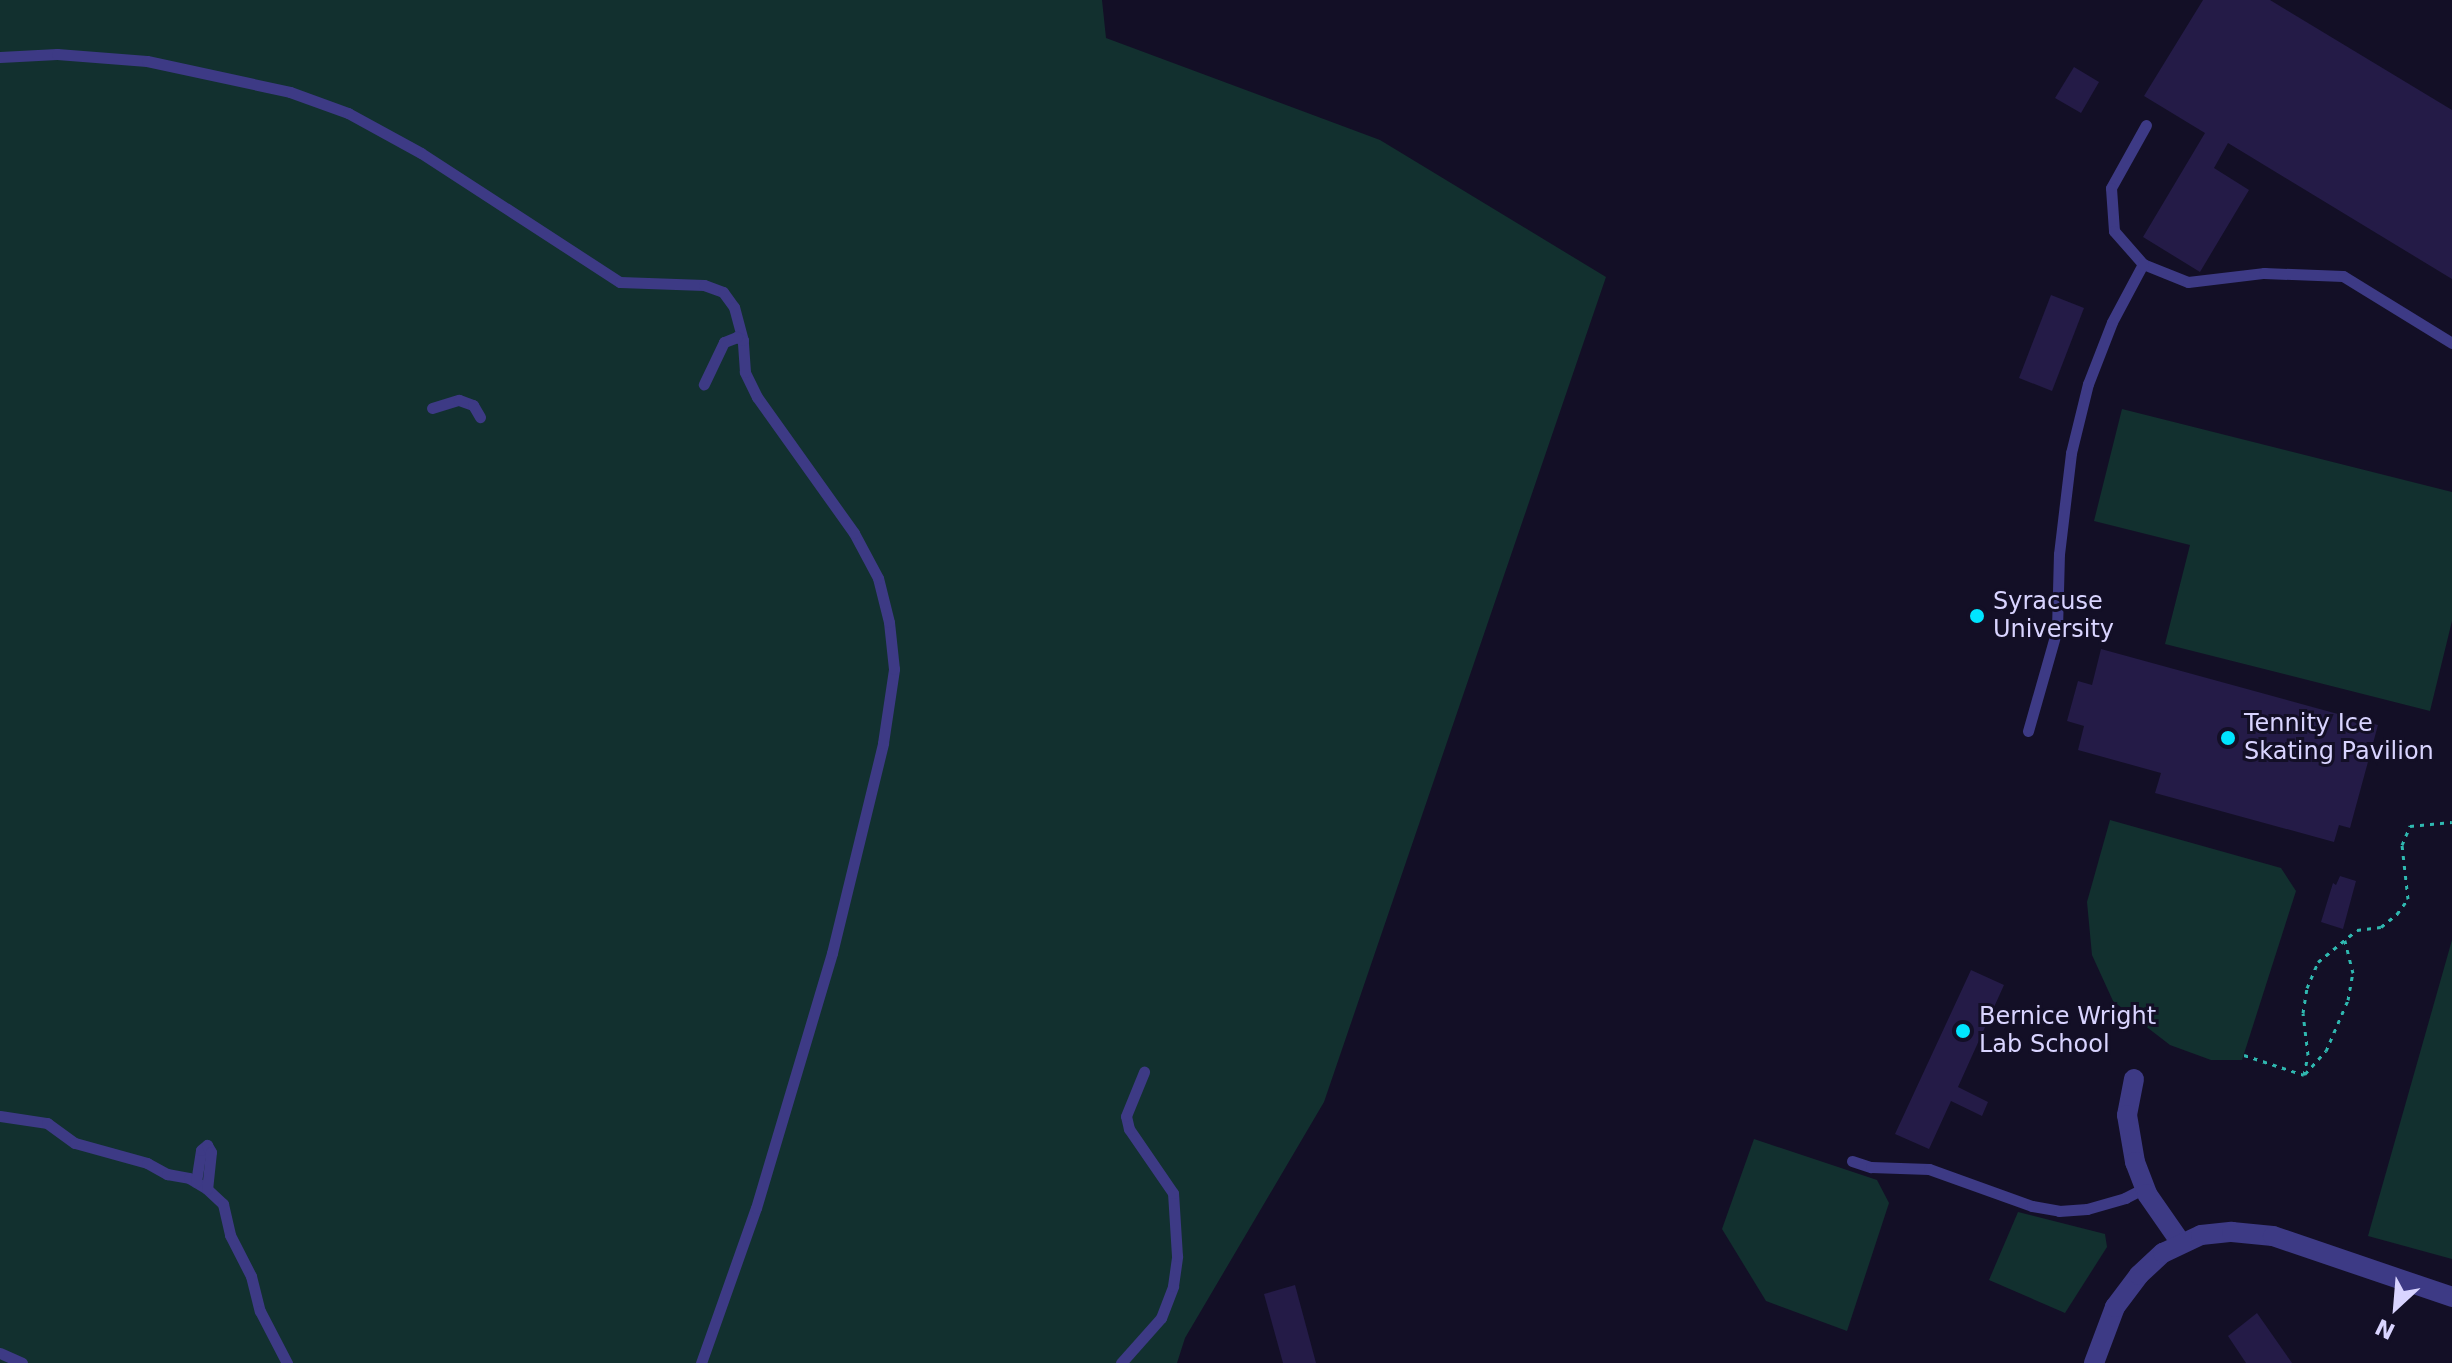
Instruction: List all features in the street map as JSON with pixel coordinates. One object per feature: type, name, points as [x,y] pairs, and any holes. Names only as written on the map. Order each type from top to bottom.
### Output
[{"type":"street","points":[[2134,1079],[2127,1115],[2135,1162],[2145,1188],[2181,1243]]},
{"type":"street","points":[[2094,1363],[2115,1307],[2139,1275],[2163,1253],[2201,1235],[2232,1232],[2273,1236],[2452,1297]]},
{"type":"lane","points":[[0,57],[57,54],[147,61],[290,92],[337,109],[421,153],[620,282],[704,285],[723,292],[734,307],[743,340],[745,372],[757,397],[854,533],[878,578],[893,647],[894,669],[883,743],[832,953],[756,1208],[701,1363]]},
{"type":"lane","points":[[2146,125],[2111,188],[2114,231],[2143,264],[2188,282],[2264,273],[2343,276],[2452,343]]},
{"type":"lane","points":[[2028,731],[2057,629],[2059,554],[2078,425],[2088,384],[2107,335],[2143,264]]},
{"type":"lane","points":[[704,384],[724,342],[737,337],[743,340]]},
{"type":"lane","points":[[432,408],[459,400],[473,405],[480,417]]},
{"type":"lane","points":[[1121,1363],[1161,1318],[1173,1286],[1177,1256],[1173,1193],[1129,1129],[1126,1116],[1144,1072]]},
{"type":"lane","points":[[0,1116],[47,1123],[75,1143],[138,1159],[207,1189],[223,1204],[230,1235],[251,1276],[260,1311],[287,1363]]},
{"type":"lane","points":[[196,1182],[201,1150],[207,1145],[211,1152],[207,1189]]},
{"type":"lane","points":[[1852,1161],[1871,1167],[1929,1169],[2032,1206],[2059,1211],[2087,1209],[2145,1188]]},
{"type":"lane","points":[[0,1353],[22,1363]]},
{"type":"path","points":[[2304,1075],[2308,1055],[2303,1013],[2307,988],[2318,962],[2357,930],[2381,927],[2408,899],[2402,845],[2410,826],[2452,822]]},
{"type":"path","points":[[2304,1075],[2326,1051],[2348,1000],[2353,973],[2345,940]]},
{"type":"path","points":[[2244,1055],[2304,1075]]},
{"type":"green space","points":[[0,0],[1102,0],[1106,38],[1380,140],[1606,277],[1324,1102],[1185,1338],[1177,1363],[0,1363]]},
{"type":"green space","points":[[2122,409],[2452,492],[2452,621],[2430,711],[2165,644],[2190,545],[2094,521]]},
{"type":"green space","points":[[2110,820],[2281,868],[2296,891],[2242,1060],[2211,1060],[2170,1045],[2113,1001],[2092,955],[2087,902]]},
{"type":"green space","points":[[2452,940],[2452,1259],[2368,1236]]},
{"type":"green space","points":[[1754,1139],[1877,1180],[1889,1203],[1847,1331],[1766,1301],[1722,1229]]},
{"type":"green space","points":[[2018,1212],[2105,1234],[2107,1247],[2065,1313],[1989,1280]]},
{"type":"building","points":[[2203,0],[2270,0],[2452,110],[2452,279],[2228,143],[2214,168],[2249,190],[2200,272],[2143,237],[2205,133],[2144,96]]},
{"type":"building","points":[[2074,67],[2099,82],[2081,113],[2055,98]]},
{"type":"building","points":[[2051,295],[2084,308],[2052,391],[2019,378]]},
{"type":"building","name":"Tennity Ice Skating Pavilion","points":[[2101,649],[2378,725],[2350,828],[2339,825],[2334,842],[2155,793],[2161,773],[2078,750],[2084,726],[2067,721],[2078,681],[2092,685]]},
{"type":"building","points":[[2340,876],[2356,881],[2343,929],[2321,922],[2333,883],[2336,885]]},
{"type":"building","name":"Bernice Wright Lab School","points":[[1971,970],[2004,985],[1958,1087],[1988,1102],[1982,1116],[1951,1101],[1929,1149],[1895,1134]]},
{"type":"building","points":[[1295,1285],[1316,1363],[1283,1363],[1264,1294]]},
{"type":"building","points":[[2257,1313],[2292,1363],[2246,1363],[2228,1336]]},
{"type":"place","name":"Syracuse University","points":[[1977,616]]},
{"type":"place","name":"Tennity Ice Skating Pavilion","points":[[2228,738]]},
{"type":"place","name":"Bernice Wright Lab School","points":[[1963,1031]]}]
